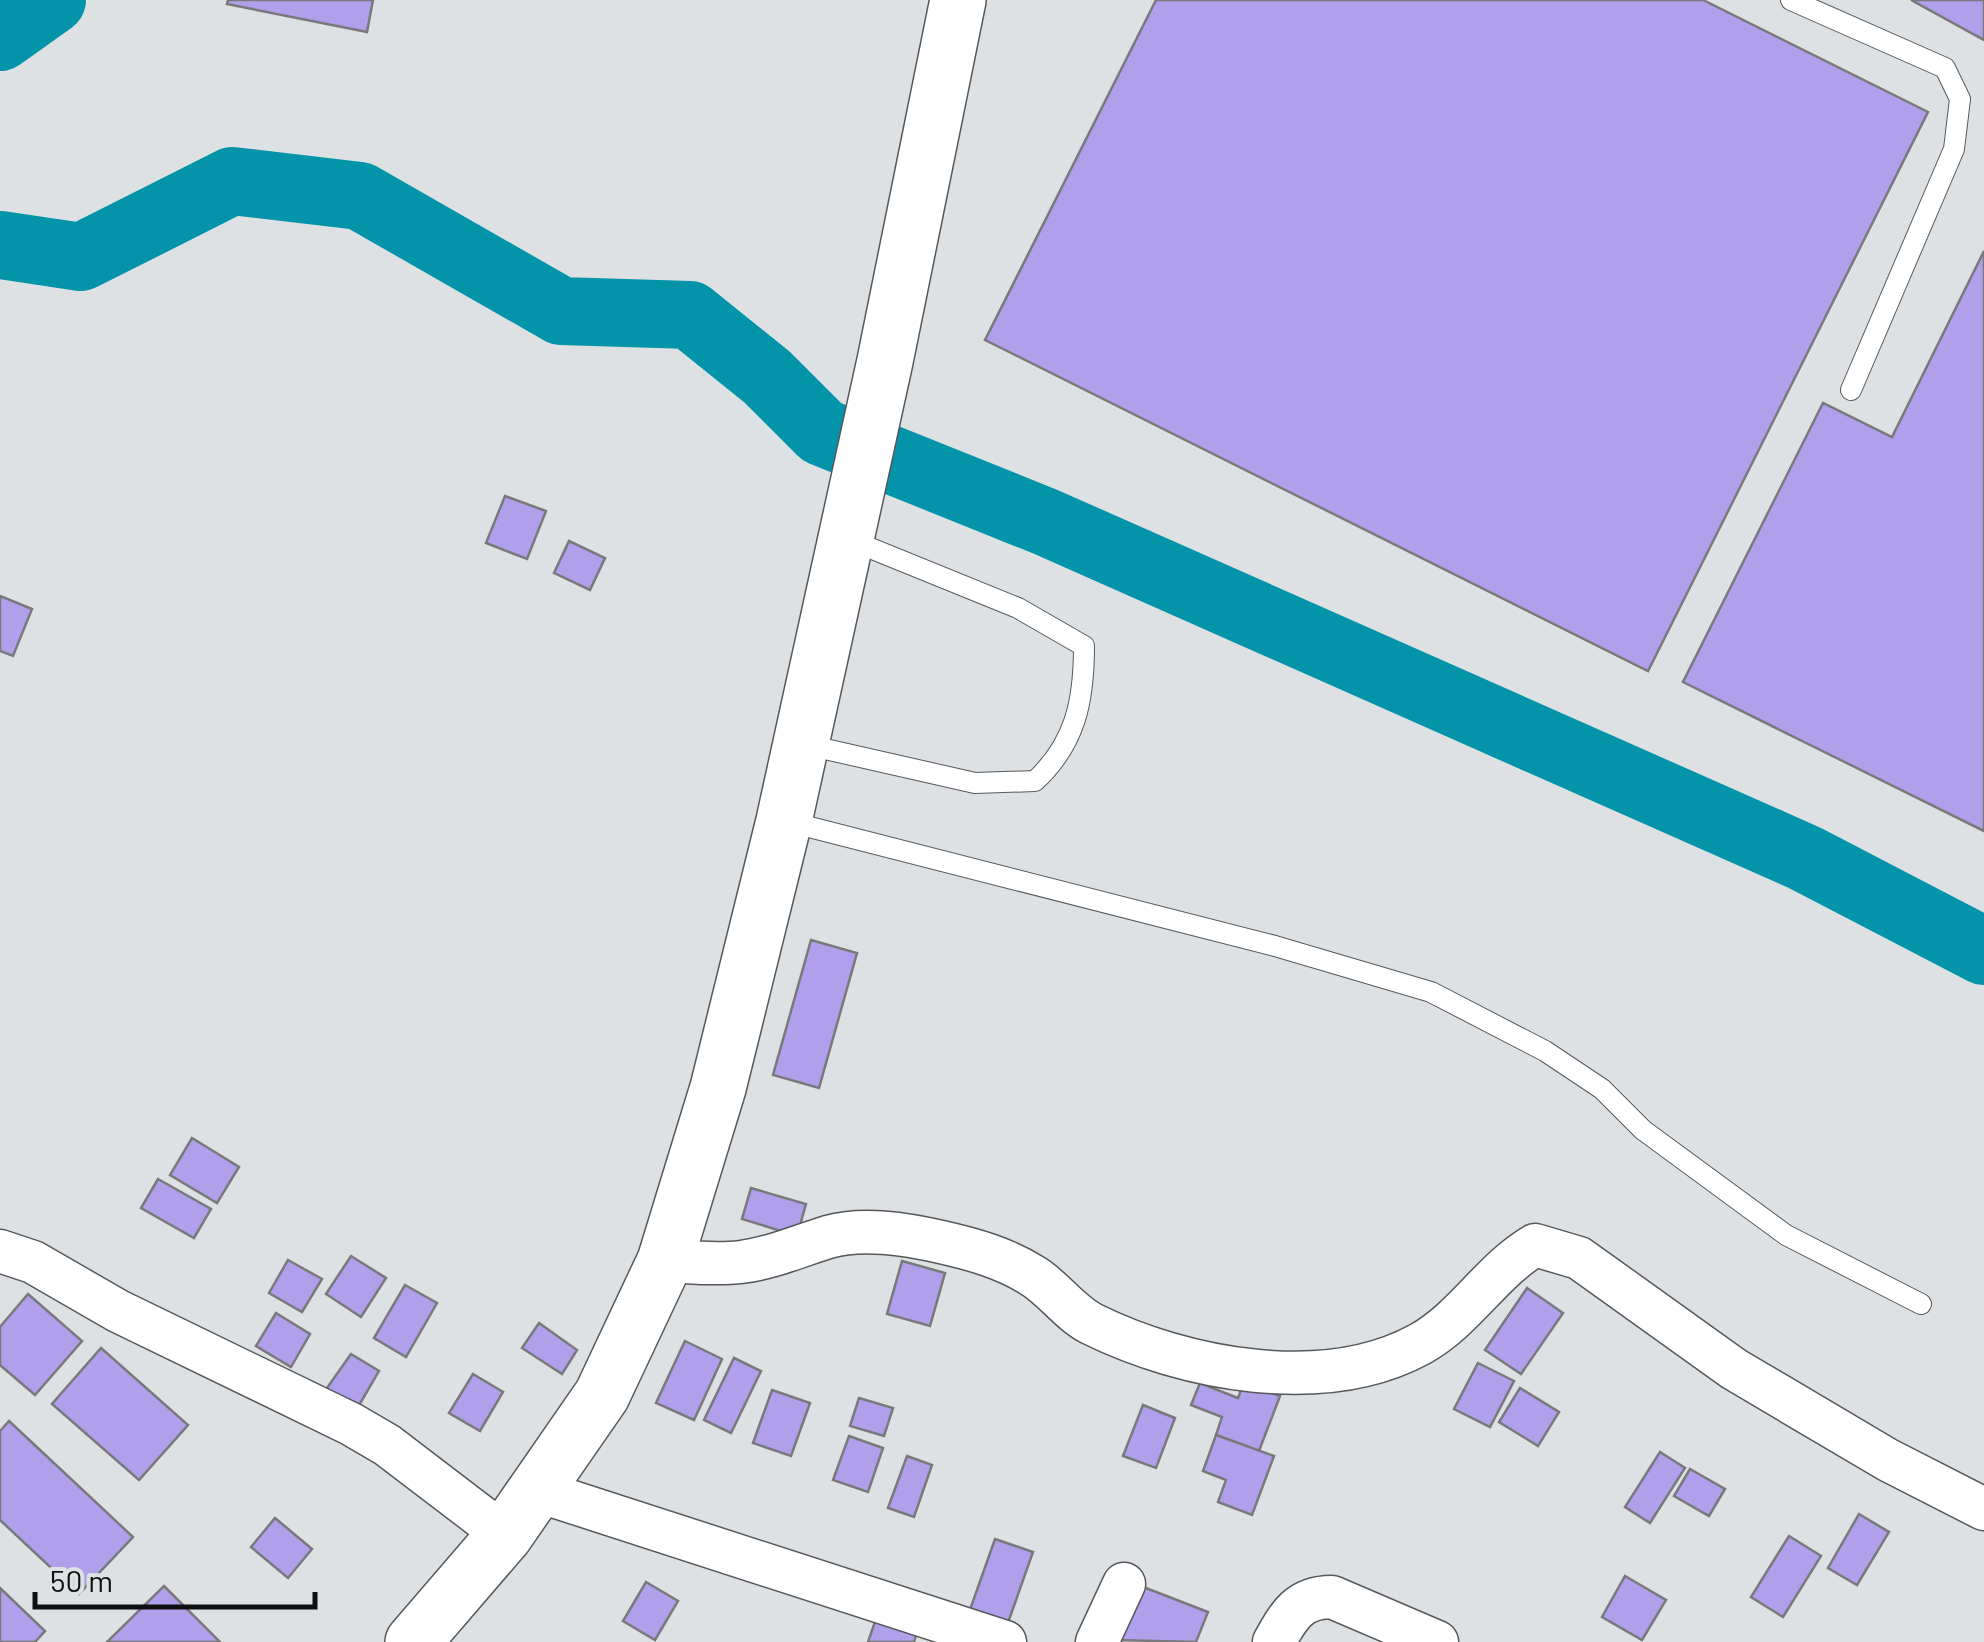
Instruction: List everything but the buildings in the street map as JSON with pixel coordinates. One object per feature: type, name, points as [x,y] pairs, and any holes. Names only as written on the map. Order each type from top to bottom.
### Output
[{"type":"highway","points":[[413,1642],[504,1534],[602,1395],[665,1261],[718,1088],[802,744],[886,361],[958,0]]},
{"type":"street","points":[[665,1261],[739,1262],[832,1236],[869,1232],[938,1241],[987,1254],[1032,1276],[1089,1322],[1152,1346],[1222,1367],[1305,1374],[1378,1362],[1422,1342],[1472,1302],[1516,1256],[1534,1246],[1579,1258],[1734,1370],[1888,1460],[1984,1509]]},
{"type":"street","points":[[0,1251],[33,1262],[118,1311],[351,1424],[387,1445],[504,1534]]},
{"type":"street","points":[[535,1490],[1005,1642]]},
{"type":"street","points":[[1097,1642],[1124,1584]]},
{"type":"street","points":[[1274,1642],[1292,1611],[1314,1597],[1332,1597],[1437,1642]]},
{"type":"lane","points":[[1791,0],[1945,68],[1960,100],[1954,149],[1850,390]]},
{"type":"lane","points":[[802,744],[974,783],[1036,781],[1056,762],[1066,744],[1084,688],[1084,646],[852,516]]},
{"type":"lane","points":[[784,821],[1275,946],[1431,992],[1546,1051],[1602,1090],[1644,1130],[1786,1234],[1921,1304]]},
{"type":"waterway","points":[[0,37],[52,0]]},
{"type":"waterway","points":[[0,245],[81,257],[232,181],[360,196],[561,311],[690,315],[767,377],[822,432],[1046,522],[1805,858],[1984,951]]}]
